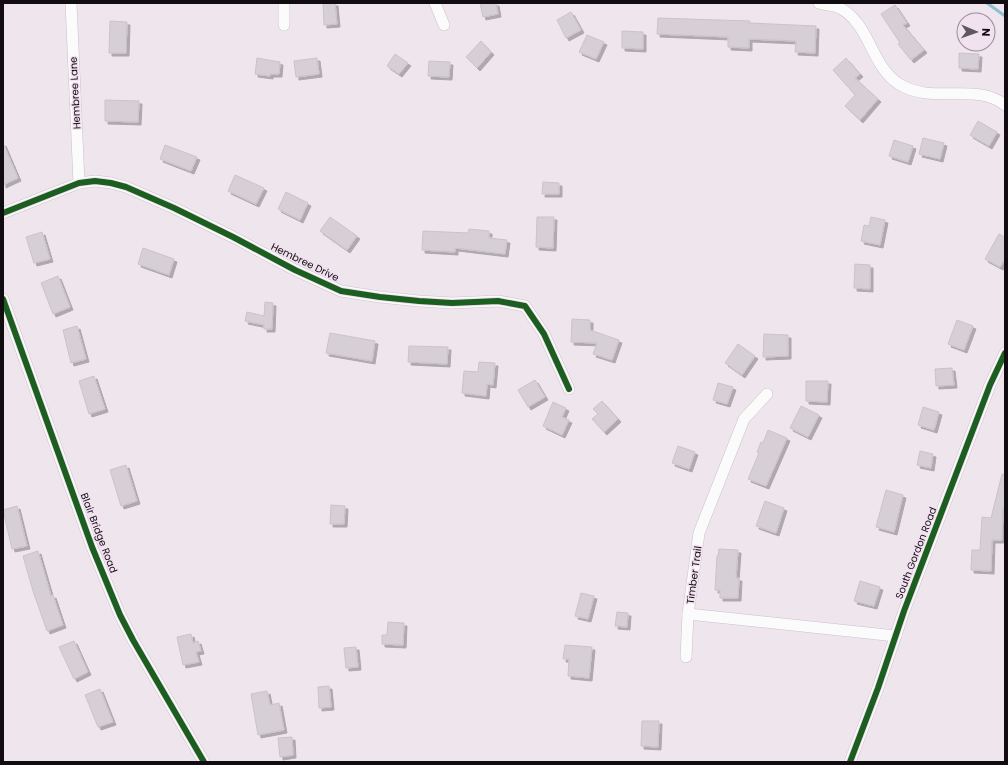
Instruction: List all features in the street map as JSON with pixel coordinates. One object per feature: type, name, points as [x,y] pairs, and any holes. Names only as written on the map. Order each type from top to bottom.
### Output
[{"type":"street","name":"Hembree Lane","points":[[71,3],[79,183]]},
{"type":"street","points":[[284,3],[284,25]]},
{"type":"street","points":[[435,3],[444,25]]},
{"type":"street","points":[[819,3],[839,8],[850,15],[859,26],[890,77],[900,84],[914,91],[927,94],[977,94],[991,98],[1005,105]]},
{"type":"street","name":"Hembree Drive","points":[[3,213],[79,183],[95,181],[126,187],[181,211],[295,270],[341,291],[419,301],[452,303],[498,301],[525,306],[544,334],[569,389]]},
{"type":"street","name":"Blair Bridge Road","points":[[3,299],[92,547],[120,616],[204,762]]},
{"type":"street","name":"South Gordon Road","points":[[850,762],[990,385],[1005,353]]},
{"type":"street","name":"Timber Trail","points":[[767,394],[744,419],[699,533],[688,614],[896,636]]},
{"type":"street","points":[[686,657],[688,614]]},
{"type":"building","points":[[323,3],[335,3],[337,24],[324,25]]},
{"type":"building","points":[[480,3],[496,3],[498,14],[483,17]]},
{"type":"building","points":[[895,5],[907,23],[903,25],[924,50],[911,60],[898,44],[900,43],[881,14]]},
{"type":"building","points":[[571,12],[581,30],[566,38],[557,20]]},
{"type":"building","points":[[658,18],[750,21],[749,23],[816,26],[815,53],[795,52],[796,41],[749,39],[749,48],[728,47],[728,37],[657,34]]},
{"type":"building","points":[[110,21],[127,22],[126,53],[109,53]]},
{"type":"building","points":[[622,31],[643,32],[643,49],[622,48]]},
{"type":"building","points":[[587,35],[604,42],[596,59],[579,52]]},
{"type":"building","points":[[481,41],[491,52],[477,68],[466,57]]},
{"type":"building","points":[[959,53],[979,54],[978,69],[959,68]]},
{"type":"building","points":[[395,54],[408,63],[399,74],[387,66]]},
{"type":"building","points":[[257,58],[280,62],[279,74],[270,74],[270,76],[255,74]]},
{"type":"building","points":[[317,58],[319,74],[296,77],[294,61]]},
{"type":"building","points":[[846,58],[860,74],[855,78],[878,99],[860,120],[845,106],[855,95],[833,70]]},
{"type":"building","points":[[429,61],[450,62],[449,77],[428,76]]},
{"type":"building","points":[[105,100],[139,101],[138,122],[105,121]]},
{"type":"building","points":[[978,121],[997,132],[989,146],[970,135]]},
{"type":"building","points":[[923,138],[944,143],[940,159],[919,154]]},
{"type":"building","points":[[894,140],[913,146],[908,162],[889,156]]},
{"type":"building","points":[[3,143],[18,178],[3,185]]},
{"type":"building","points":[[165,145],[197,157],[191,171],[160,159]]},
{"type":"building","points":[[235,175],[264,188],[256,204],[228,191]]},
{"type":"building","points":[[543,182],[559,183],[559,194],[542,194]]},
{"type":"building","points":[[286,192],[308,203],[300,220],[278,209]]},
{"type":"building","points":[[330,217],[357,236],[347,250],[320,231]]},
{"type":"building","points":[[537,217],[554,217],[553,248],[536,247]]},
{"type":"building","points":[[871,217],[885,220],[880,245],[861,241],[864,225],[869,226]]},
{"type":"building","points":[[469,229],[489,231],[489,238],[507,240],[505,254],[455,248],[455,252],[422,250],[423,231],[468,233]]},
{"type":"building","points":[[42,232],[50,259],[34,263],[26,237]]},
{"type":"building","points":[[999,234],[1005,237],[1005,259],[1000,267],[985,259]]},
{"type":"building","points":[[143,248],[174,259],[169,275],[138,264]]},
{"type":"building","points":[[855,264],[870,265],[870,289],[854,288]]},
{"type":"building","points":[[58,276],[70,307],[53,314],[41,283]]},
{"type":"building","points":[[265,302],[273,303],[272,329],[264,329],[264,325],[245,321],[247,312],[264,316]]},
{"type":"building","points":[[572,319],[590,320],[590,330],[619,340],[612,360],[593,354],[597,343],[571,342]]},
{"type":"building","points":[[957,320],[973,326],[964,350],[948,344]]},
{"type":"building","points":[[77,326],[86,359],[71,363],[63,330]]},
{"type":"building","points":[[330,333],[375,341],[372,361],[326,353]]},
{"type":"building","points":[[764,334],[788,335],[788,356],[763,357]]},
{"type":"building","points":[[738,344],[755,356],[742,375],[725,363]]},
{"type":"building","points":[[409,346],[448,347],[447,364],[408,362]]},
{"type":"building","points":[[479,362],[495,363],[493,385],[487,384],[486,396],[462,393],[464,371],[478,372]]},
{"type":"building","points":[[952,368],[954,385],[936,386],[935,369]]},
{"type":"building","points":[[94,376],[105,409],[89,414],[79,381]]},
{"type":"building","points":[[535,380],[545,397],[528,407],[518,390]]},
{"type":"building","points":[[806,381],[828,381],[827,402],[806,401]]},
{"type":"building","points":[[718,383],[733,387],[727,404],[713,400]]},
{"type":"building","points":[[602,401],[618,419],[604,432],[592,419],[598,414],[593,409]]},
{"type":"building","points":[[553,402],[566,408],[562,417],[569,420],[562,435],[543,426]]},
{"type":"building","points":[[801,406],[819,415],[808,437],[790,428]]},
{"type":"building","points":[[923,407],[939,412],[934,430],[918,425]]},
{"type":"building","points":[[768,430],[787,438],[766,486],[748,479],[759,453],[757,452],[761,442],[763,443]]},
{"type":"building","points":[[678,446],[695,452],[689,469],[672,463]]},
{"type":"building","points":[[920,451],[933,454],[931,468],[917,465]]},
{"type":"building","points":[[126,465],[137,501],[121,506],[110,470]]},
{"type":"building","points":[[1002,474],[1005,475],[1005,509],[1003,508],[1002,540],[992,540],[991,571],[971,570],[972,550],[980,550],[982,517],[991,518]]},
{"type":"building","points":[[886,490],[903,495],[894,532],[876,527]]},
{"type":"building","points":[[765,501],[784,508],[776,533],[756,526]]},
{"type":"building","points":[[331,505],[345,506],[344,524],[330,524]]},
{"type":"building","points":[[17,506],[27,546],[12,549],[3,510]]},
{"type":"building","points":[[719,549],[738,550],[736,578],[739,578],[738,598],[720,598],[720,590],[715,590],[717,556]]},
{"type":"building","points":[[38,551],[51,596],[53,595],[63,625],[47,631],[23,556]]},
{"type":"building","points":[[860,581],[880,587],[874,606],[854,601]]},
{"type":"building","points":[[581,593],[594,596],[588,619],[575,616]]},
{"type":"building","points":[[617,612],[628,613],[627,627],[615,626]]},
{"type":"building","points":[[388,622],[404,623],[403,645],[382,644],[382,635],[387,635]]},
{"type":"building","points":[[191,634],[193,643],[198,641],[201,651],[196,652],[199,662],[183,665],[177,637]]},
{"type":"building","points":[[74,641],[88,672],[74,679],[59,647]]},
{"type":"building","points":[[565,645],[592,647],[589,678],[568,676],[569,659],[563,659]]},
{"type":"building","points":[[356,647],[358,667],[346,668],[344,648]]},
{"type":"building","points":[[329,686],[331,707],[319,708],[318,687]]},
{"type":"building","points":[[100,689],[113,722],[98,727],[85,695]]},
{"type":"building","points":[[267,691],[270,705],[279,703],[284,730],[258,735],[251,694]]},
{"type":"building","points":[[642,721],[659,721],[658,747],[641,746]]},
{"type":"building","points":[[292,737],[293,755],[280,757],[278,738]]},
{"type":"waterway","points":[[987,3],[1005,16]]},
{"type":"cycle path","points":[[3,213],[79,183],[95,181],[111,183],[126,187],[174,208],[295,270],[341,291],[419,301],[452,303],[498,301],[525,306],[544,334],[569,389]]},
{"type":"cycle path","points":[[3,299],[92,547],[120,615],[204,762]]},
{"type":"cycle path","points":[[850,762],[878,688],[904,611],[990,385],[1005,353]]}]
